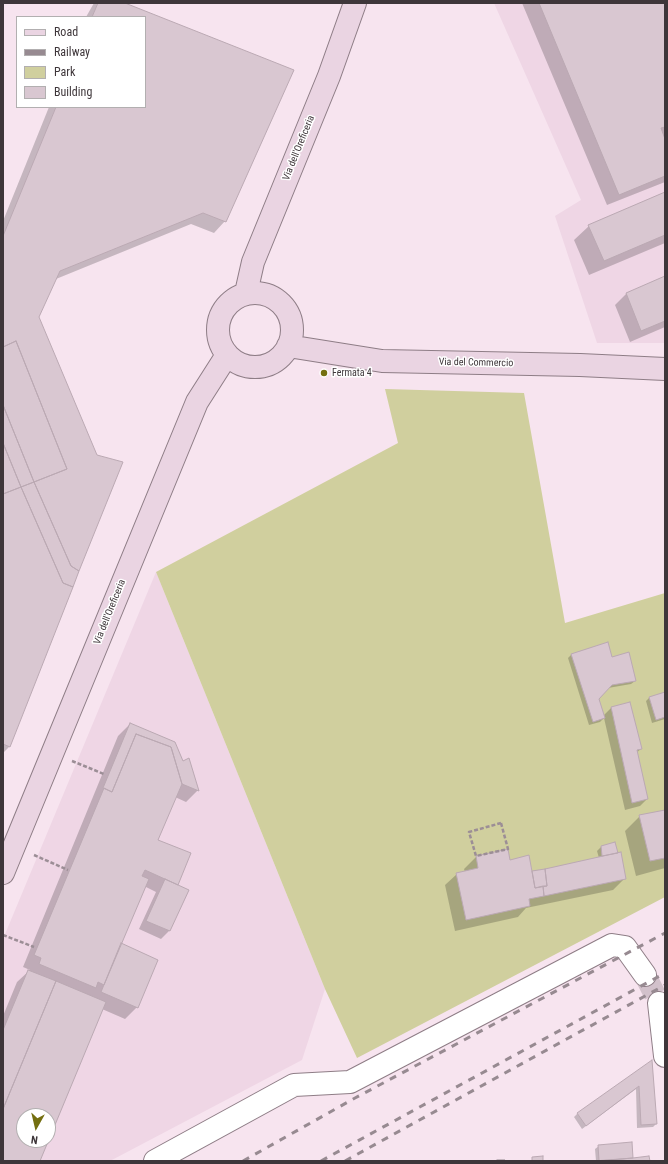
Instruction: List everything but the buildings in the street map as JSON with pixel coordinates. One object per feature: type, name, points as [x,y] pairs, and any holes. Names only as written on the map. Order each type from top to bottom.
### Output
[{"type":"street","name":"Via dell'Oreficeria","points":[[246,293],[253,262],[329,76],[355,3]]},
{"type":"street","points":[[246,293],[258,293],[270,296],[280,302],[287,312],[291,323],[292,335],[288,346],[281,356],[271,363],[260,367],[248,367],[236,363],[227,355],[220,344],[217,331],[219,318],[225,307],[234,298],[246,293]]},
{"type":"street","name":"Via del Commercio","points":[[288,346],[382,361],[665,368]]},
{"type":"street","name":"Via dell'Oreficeria","points":[[3,873],[197,402],[227,355]]},
{"type":"street","points":[[155,1161],[294,1085],[350,1082],[612,945],[625,947],[645,975]]},
{"type":"street","points":[[659,1003],[665,1056]]},
{"type":"path","points":[[86,766],[104,774]]},
{"type":"path","points":[[502,823],[508,849],[476,856],[469,832],[502,823]]},
{"type":"path","points":[[50,862],[68,870]]},
{"type":"path","points":[[3,935],[34,947]]},
{"type":"shaded area","points":[[494,3],[665,3],[665,343],[597,343],[555,216],[581,200]]},
{"type":"shaded area","points":[[156,572],[325,989],[302,1060],[110,1161],[3,1161],[3,939]]},
{"type":"green space","points":[[385,389],[524,393],[565,623],[665,593],[665,897],[357,1058],[325,989],[156,572],[398,443]]},
{"type":"tunnel","points":[[645,975],[659,1003]]},
{"type":"railway","points":[[243,1161],[355,1098],[665,933]]},
{"type":"railway","points":[[321,1161],[665,973]]},
{"type":"railway","points":[[345,1161],[665,985]]},
{"type":"place","name":"Fermata 4","points":[[324,373]]}]
